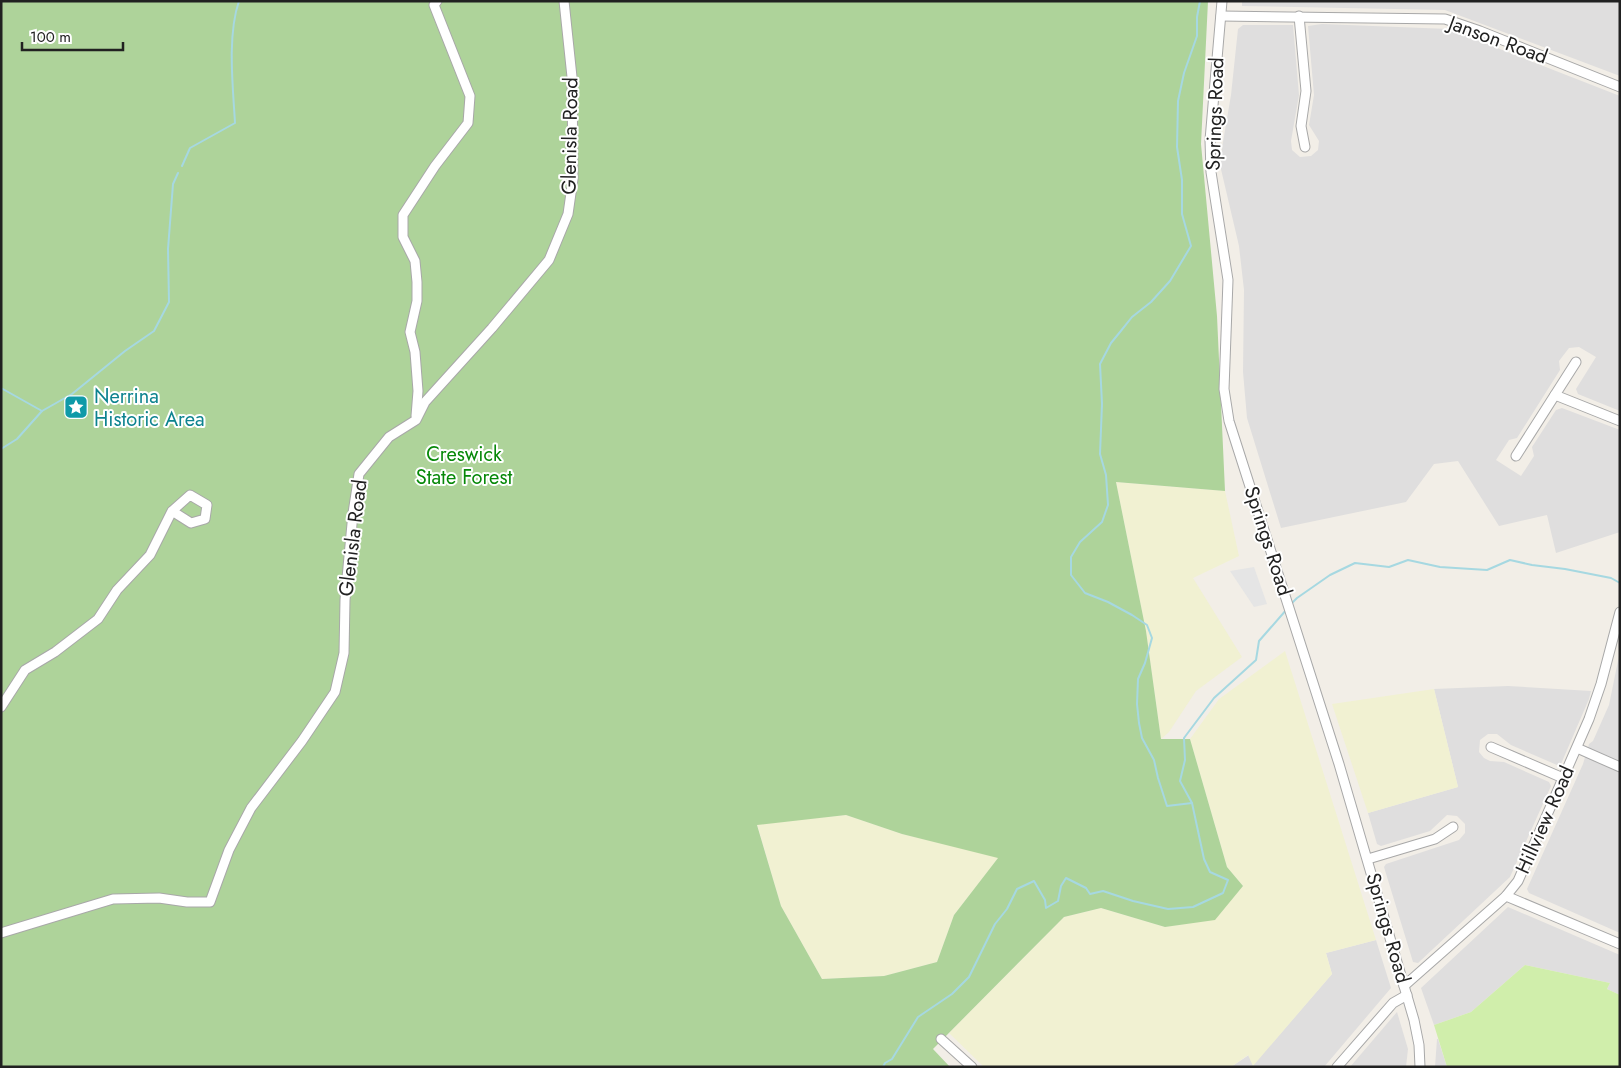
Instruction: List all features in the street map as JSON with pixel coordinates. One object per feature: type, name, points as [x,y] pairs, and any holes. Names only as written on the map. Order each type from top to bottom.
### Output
[{"type":"street","points":[[416,420],[418,381],[415,352],[410,332],[417,300],[417,282],[415,261],[403,237],[403,215],[435,166],[468,123],[470,96],[434,5],[437,1]]},
{"type":"street","name":"Glenisla Road","points":[[1,932],[113,899],[160,898],[187,902],[210,902],[229,850],[251,808],[302,741],[335,692],[344,653],[345,600],[353,514],[359,474],[390,438],[416,420],[425,402],[550,260],[568,214],[573,179],[572,77],[564,1]]},
{"type":"street","name":"Springs Road","points":[[1222,1],[1210,140],[1212,172],[1228,280],[1224,389],[1229,421],[1287,598],[1368,860],[1406,990],[1418,1039],[1420,1067]]},
{"type":"street","name":"Janson Road","points":[[1221,16],[1446,19],[1620,86]]},
{"type":"street","points":[[1299,16],[1306,92],[1301,126],[1305,147]]},
{"type":"street","points":[[1516,456],[1576,362]]},
{"type":"street","points":[[1555,395],[1620,421]]},
{"type":"street","points":[[1,707],[26,670],[55,652],[98,619],[117,590],[150,554],[172,511]]},
{"type":"street","name":"Hillview Road","points":[[1337,1067],[1393,1003],[1506,896],[1520,877],[1577,748],[1595,702],[1620,612]]},
{"type":"street","points":[[1491,747],[1563,778]]},
{"type":"street","points":[[1577,748],[1620,766]]},
{"type":"street","points":[[1368,860],[1435,839],[1453,827]]},
{"type":"street","points":[[1506,896],[1620,944]]},
{"type":"street","points":[[941,1040],[972,1067]]},
{"type":"shaded area","points":[[1242,1],[1620,1],[1620,76],[1445,10],[1242,6]]},
{"type":"shaded area","points":[[1322,24],[1449,29],[1620,96],[1620,411],[1578,394],[1576,389],[1596,357],[1579,347],[1569,348],[1559,361],[1560,370],[1517,438],[1509,440],[1496,460],[1521,476],[1534,456],[1532,447],[1556,410],[1562,408],[1620,430],[1620,532],[1556,553],[1547,515],[1499,526],[1458,461],[1434,464],[1406,502],[1281,528],[1247,418],[1243,372],[1244,290],[1239,246],[1220,165],[1231,95],[1238,29],[1243,25],[1293,25],[1299,95],[1291,141],[1292,150],[1300,157],[1311,156],[1318,150],[1319,141],[1309,125],[1314,95],[1308,26]]},
{"type":"shaded area","points":[[1254,567],[1267,604],[1254,607],[1230,571]]},
{"type":"shaded area","points":[[1619,656],[1620,933],[1529,893],[1527,889],[1583,764],[1589,744],[1593,741],[1609,705]]},
{"type":"shaded area","points":[[1508,686],[1591,691],[1561,764],[1557,765],[1511,745],[1497,734],[1488,734],[1480,740],[1479,752],[1484,758],[1490,761],[1504,762],[1549,782],[1551,786],[1510,877],[1418,963],[1413,962],[1384,867],[1386,864],[1459,840],[1465,833],[1465,824],[1457,816],[1447,815],[1430,831],[1381,846],[1377,844],[1368,813],[1458,787],[1434,689]]},
{"type":"shaded area","points":[[1508,907],[1620,955],[1620,995],[1607,989],[1610,983],[1525,965],[1471,1012],[1434,1025],[1421,988]]},
{"type":"shaded area","points":[[1376,940],[1391,988],[1324,1067],[1231,1067],[1249,1055],[1253,1065],[1332,974],[1326,953]]},
{"type":"shaded area","points":[[1397,1012],[1408,1049],[1406,1067],[1350,1067]]},
{"type":"shaded area","points":[[1438,1039],[1447,1067],[1435,1067]]},
{"type":"green space","name":"Creswick State Forest","points":[[1,1],[1208,1],[1201,144],[1217,316],[1225,491],[1116,482],[1146,631],[1161,739],[1190,739],[1227,867],[1243,886],[1215,920],[1165,927],[1101,908],[1064,917],[933,1049],[950,1067],[1,1067]],"holes":[[[846,815],[902,834],[998,858],[954,915],[937,962],[884,976],[822,979],[781,906],[757,825]]]},
{"type":"green space","points":[[1116,482],[1225,491],[1239,556],[1193,578],[1242,657],[1196,691],[1169,732],[1161,739],[1146,631]]},
{"type":"green space","points":[[1285,651],[1376,940],[1326,953],[1332,974],[1253,1066],[1248,1055],[1231,1067],[984,1067],[949,1033],[1064,917],[1101,908],[1165,927],[1215,919],[1243,886],[1227,867],[1190,739],[1219,699]]},
{"type":"green space","points":[[1434,689],[1458,787],[1368,813],[1332,704]]},
{"type":"green space","points":[[846,815],[902,834],[999,857],[954,915],[937,962],[884,976],[822,979],[781,906],[757,824]]},
{"type":"green space","points":[[1525,965],[1610,983],[1607,989],[1620,995],[1620,1067],[1447,1067],[1434,1025],[1471,1012]]},
{"type":"waterway","points":[[182,166],[190,148],[235,123],[232,45],[235,15],[239,1]]},
{"type":"waterway","points":[[1192,803],[1167,806],[1154,760],[1142,738],[1137,704],[1138,679],[1152,638],[1147,625],[1108,602],[1085,593],[1071,575],[1071,557],[1080,542],[1102,522],[1108,505],[1106,475],[1100,454],[1102,404],[1100,364],[1111,343],[1132,317],[1151,302],[1170,281],[1191,246],[1182,214],[1182,180],[1177,147],[1178,101],[1184,73],[1197,36],[1197,17],[1200,1]]},
{"type":"waterway","points":[[1,449],[17,439],[42,411],[72,394],[125,351],[154,331],[169,302],[168,249],[173,184],[178,173]]},
{"type":"waterway","points":[[1,388],[42,411]]},
{"type":"waterway","points":[[1291,604],[1330,575],[1355,563],[1389,567],[1408,560],[1440,567],[1487,570],[1510,560],[1611,578],[1620,583]]},
{"type":"waterway","points":[[883,1067],[885,1063],[892,1059],[918,1017],[952,994],[969,977],[995,924],[1007,909],[1017,889],[1034,881],[1045,900],[1046,908],[1058,901],[1061,886],[1066,878],[1086,888],[1090,894],[1103,891],[1133,901],[1168,909],[1193,907],[1223,893],[1228,880],[1210,872],[1204,859],[1192,803],[1180,781],[1185,760],[1184,738],[1214,698],[1256,660],[1259,641],[1287,609]]},
{"type":"place","name":"Nerrina Historic Area","points":[[76,407]]}]
